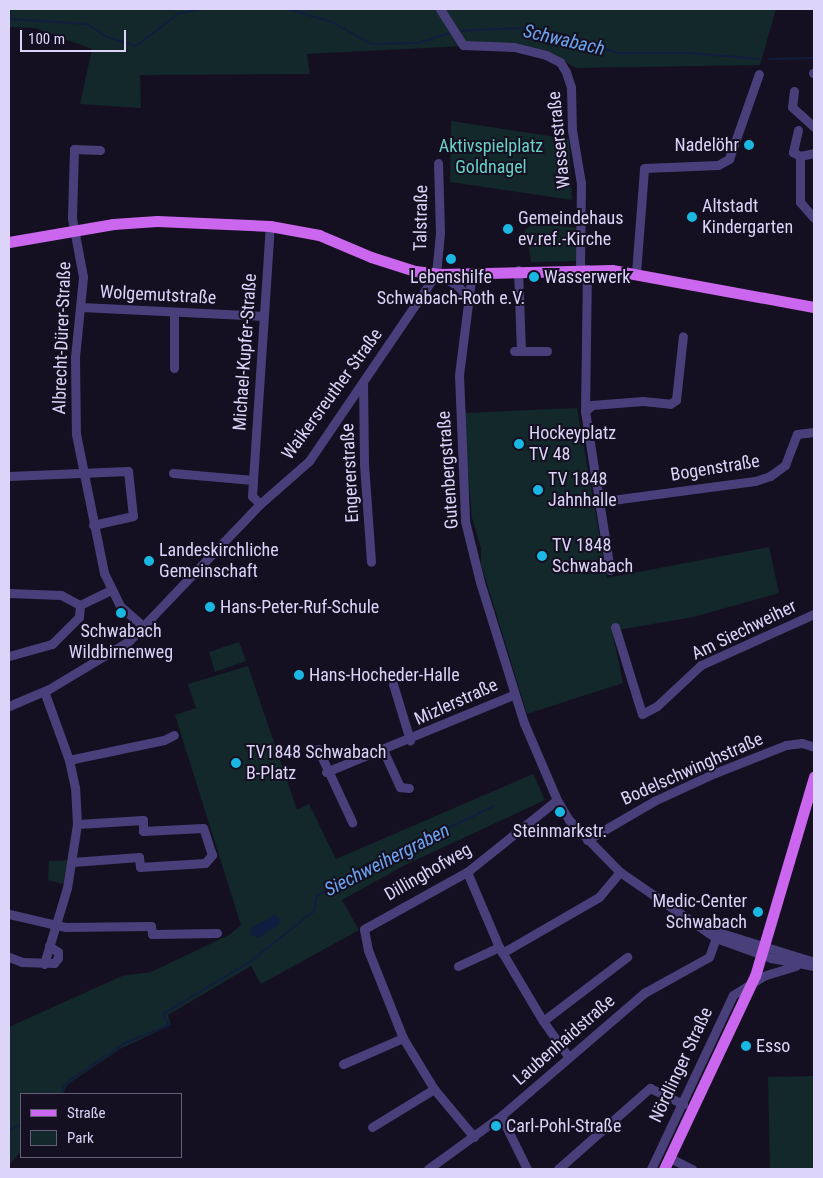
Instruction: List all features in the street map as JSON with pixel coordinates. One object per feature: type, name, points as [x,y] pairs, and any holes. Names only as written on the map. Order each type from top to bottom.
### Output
[{"type":"main road","points":[[9,242],[157,221],[270,226],[319,235],[394,265],[437,274],[584,269],[636,273],[814,306]]},
{"type":"main road","name":"Nördlinger Straße","points":[[664,1169],[752,982],[763,952],[814,777]]},
{"type":"street","name":"Wasserstraße","points":[[440,9],[458,40],[463,45],[514,47],[546,55],[560,62],[571,87],[572,130],[581,182],[585,411],[597,502],[610,570]]},
{"type":"street","points":[[636,273],[644,168],[718,164],[729,159],[759,74]]},
{"type":"street","points":[[794,91],[792,107],[814,127]]},
{"type":"street","points":[[798,130],[793,152],[800,156],[814,153]]},
{"type":"street","points":[[75,232],[72,218],[74,149],[100,150]]},
{"type":"street","points":[[800,156],[800,202],[814,218]]},
{"type":"street","name":"Talstraße","points":[[437,274],[440,233],[438,163]]},
{"type":"street","name":"Michael-Kupfer-Straße","points":[[260,504],[252,496],[270,226]]},
{"type":"street","name":"Albrecht-Dürer-Straße","points":[[75,232],[83,277],[74,407],[82,475],[98,556],[111,590],[120,606],[144,628]]},
{"type":"street","points":[[518,270],[517,351],[547,351]]},
{"type":"street","name":"Gutenbergstraße","points":[[472,272],[459,375],[465,521],[480,582],[538,760],[557,800],[587,840],[620,872],[700,926]]},
{"type":"street","points":[[437,274],[458,286],[468,298]]},
{"type":"street","name":"Waikersreuther Straße","points":[[9,706],[44,691],[129,640],[144,628],[260,504],[309,461],[437,274]]},
{"type":"street","name":"Wolgemutstraße","points":[[81,307],[263,316]]},
{"type":"street","points":[[174,312],[174,368]]},
{"type":"street","points":[[585,411],[592,405],[634,402],[670,404],[676,400],[682,336]]},
{"type":"street","name":"Engererstraße","points":[[363,382],[364,464],[371,562]]},
{"type":"street","name":"Bogenstraße","points":[[597,502],[755,481],[770,476],[785,465],[797,434],[814,432]]},
{"type":"street","points":[[9,476],[82,475],[128,471],[133,516],[93,525]]},
{"type":"street","points":[[173,473],[253,480]]},
{"type":"street","points":[[80,605],[111,590]]},
{"type":"street","points":[[9,593],[61,595],[80,605]]},
{"type":"street","points":[[9,656],[52,644],[79,617],[80,605]]},
{"type":"street","name":"Am Siechweiher","points":[[615,627],[642,714],[657,706],[701,665],[814,614]]},
{"type":"street","name":"Mizlerstraße","points":[[393,684],[410,740]]},
{"type":"street","points":[[9,957],[44,964],[54,963],[58,958],[58,952],[49,946],[73,862],[76,824],[75,788],[69,760],[44,691]]},
{"type":"street","name":"Mizlerstraße","points":[[326,772],[410,740],[515,694]]},
{"type":"street","points":[[69,760],[164,740],[174,736]]},
{"type":"street","name":"Bodelschwinghstraße","points":[[587,840],[645,806],[706,777],[786,745],[802,743],[814,747]]},
{"type":"street","points":[[318,748],[326,772],[352,822]]},
{"type":"street","points":[[383,750],[400,787],[409,788]]},
{"type":"street","name":"Dillinghofweg","points":[[403,1038],[364,934],[369,925],[467,872],[557,800]]},
{"type":"street","points":[[73,862],[139,857],[140,868],[205,863],[212,855],[203,828],[143,831],[143,820],[76,824]]},
{"type":"street","points":[[467,872],[500,950],[543,1021],[568,1056]]},
{"type":"street","points":[[458,966],[500,950],[599,896],[620,872]]},
{"type":"street","points":[[9,914],[55,923],[65,927],[151,926],[152,934],[217,933]]},
{"type":"street","points":[[700,926],[763,952],[814,964]]},
{"type":"street","points":[[700,926],[716,938],[802,965]]},
{"type":"street","name":"Laubenhaidstraße","points":[[428,1169],[444,1165],[568,1056],[644,993],[709,957],[716,938]]},
{"type":"street","points":[[543,1021],[627,956]]},
{"type":"street","points":[[752,982],[777,970],[814,964]]},
{"type":"street","name":"Nördlinger Straße","points":[[651,1169],[733,995],[752,982]]},
{"type":"street","points":[[343,1064],[403,1038],[434,1089],[474,1137]]},
{"type":"street","points":[[558,1169],[650,1088],[683,1104]]},
{"type":"street","points":[[372,1127],[434,1089]]},
{"type":"street","points":[[502,1116],[527,1169]]},
{"type":"street","points":[[670,1158],[686,1168]]},
{"type":"green space","points":[[9,9],[776,9],[760,65],[576,68],[545,50],[463,46],[307,54],[310,74],[140,75],[141,108],[80,104],[92,49],[35,28],[9,27]]},
{"type":"green space","name":"Aktivspielplatz Goldnagel","points":[[451,121],[569,139],[572,200],[450,182]]},
{"type":"green space","points":[[533,223],[577,228],[576,261],[531,262],[529,248],[524,238],[525,230]]},
{"type":"green space","name":"TV 1848 Schwabach","points":[[577,408],[607,578],[769,547],[779,593],[693,617],[612,631],[623,683],[527,714],[481,564],[481,548],[472,518],[463,413]]},
{"type":"green space","points":[[239,642],[246,661],[215,672],[209,652]]},
{"type":"green space","points":[[248,666],[297,810],[309,804],[336,859],[533,774],[545,800],[405,865],[342,900],[359,930],[261,984],[251,966],[168,1015],[171,1025],[120,1049],[68,1084],[64,1093],[20,1093],[20,1152],[9,1165],[9,1027],[122,976],[151,972],[229,935],[241,925],[175,715],[196,708],[188,684]]},
{"type":"green space","points":[[68,860],[63,884],[48,880],[49,861]]},
{"type":"green space","points":[[814,1076],[814,1169],[770,1169],[768,1077]]},
{"type":"water","points":[[275,915],[280,919],[279,925],[258,938],[251,934],[252,927]]},
{"type":"waterway","name":"Schwabach","points":[[9,19],[87,24],[107,37],[136,46],[178,14],[199,9]]},
{"type":"waterway","name":"Schwabach","points":[[288,9],[332,22],[371,44],[418,43],[451,33]]},
{"type":"waterway","name":"Schwabach","points":[[458,31],[522,28],[619,53],[690,53],[759,59]]},
{"type":"waterway","name":"Schwabach","points":[[769,59],[814,58]]},
{"type":"waterway","name":"Siechweihergraben","points":[[62,1093],[64,1086],[69,1081],[125,1043],[169,1025],[163,1014],[250,962],[314,911],[317,896],[350,875],[494,806]]},
{"type":"waterway","name":"Siechweihergraben","points":[[9,1131],[20,1125]]},
{"type":"place","name":"Nadelöhr","points":[[749,145]]},
{"type":"place","name":"Altstadt Kindergarten","points":[[692,217]]},
{"type":"place","name":"Gemeindehaus ev.ref.-Kirche","points":[[508,229]]},
{"type":"place","name":"Lebenshilfe Schwabach-Roth e.V.","points":[[451,259]]},
{"type":"place","name":"Wasserwerk","points":[[534,277]]},
{"type":"place","name":"Hockeyplatz TV 48","points":[[519,444]]},
{"type":"place","name":"TV 1848 Jahnhalle","points":[[538,490]]},
{"type":"place","name":"TV 1848 Schwabach","points":[[542,556]]},
{"type":"place","name":"Landeskirchliche Gemeinschaft","points":[[149,561]]},
{"type":"place","name":"Hans-Peter-Ruf-Schule","points":[[210,607]]},
{"type":"place","name":"Schwabach Wildbirnenweg","points":[[121,613]]},
{"type":"place","name":"Hans-Hocheder-Halle","points":[[299,675]]},
{"type":"place","name":"TV1848 Schwabach B-Platz","points":[[236,763]]},
{"type":"place","name":"Steinmarkstr.","points":[[560,812]]},
{"type":"place","name":"Medic-Center Schwabach","points":[[758,912]]},
{"type":"place","name":"Esso","points":[[746,1046]]},
{"type":"place","name":"Carl-Pohl-Straße","points":[[496,1126]]}]
